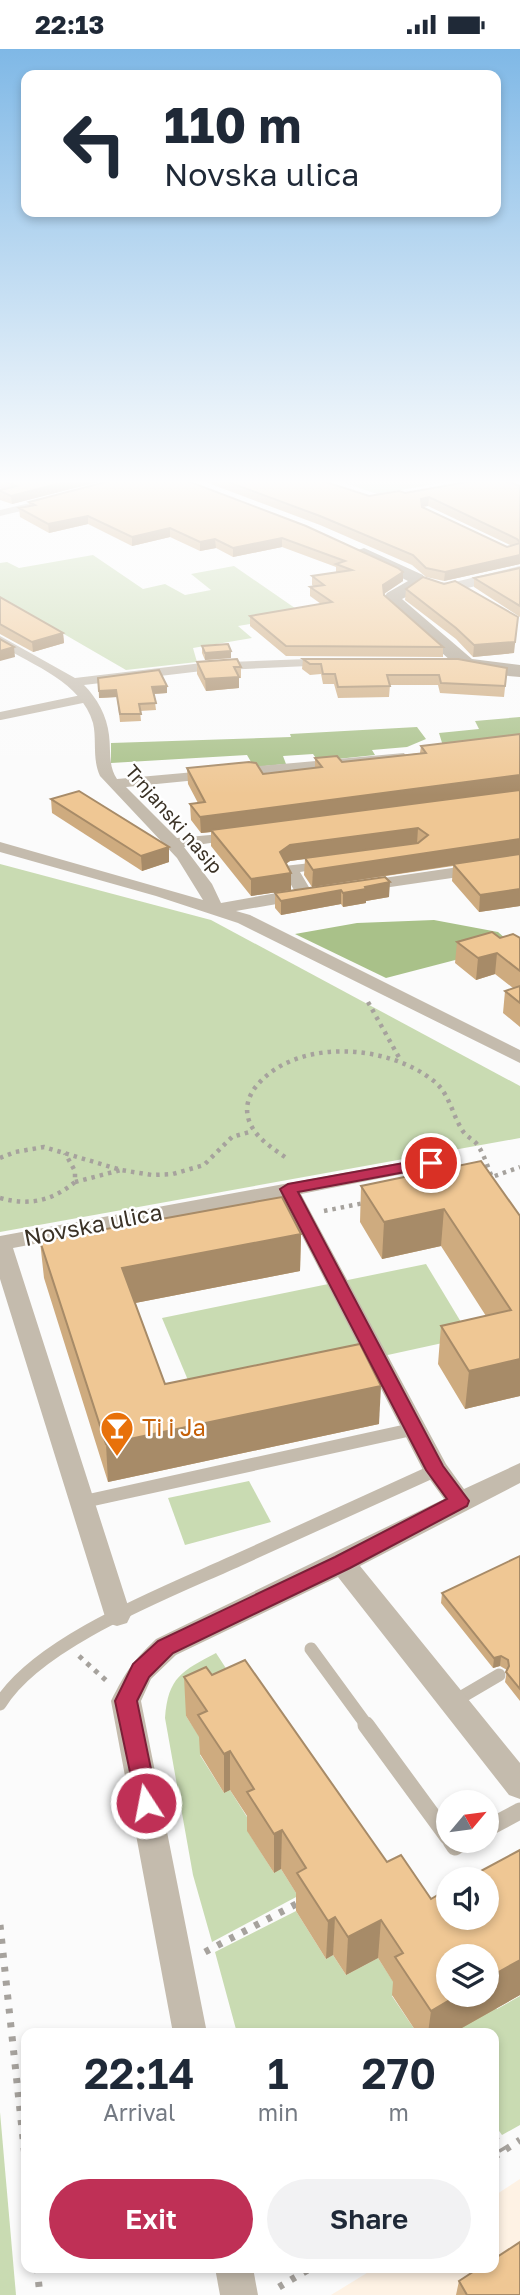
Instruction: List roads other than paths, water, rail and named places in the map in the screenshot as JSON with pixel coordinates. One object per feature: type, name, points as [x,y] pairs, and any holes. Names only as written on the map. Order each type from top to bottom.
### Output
[{"type":"street","points":[[413,585],[392,600],[465,663]]},
{"type":"street","points":[[430,585],[443,588],[457,585],[478,597]]},
{"type":"street","name":"Trnjanski nasip","points":[[1,642],[64,678],[76,682],[88,698],[101,727],[104,768],[115,784],[172,844],[208,890],[215,909]]},
{"type":"street","points":[[76,682],[232,663],[346,661]]},
{"type":"street","points":[[438,663],[465,663],[520,671]]},
{"type":"street","points":[[115,784],[416,755]]},
{"type":"street","points":[[172,844],[252,833]]},
{"type":"street","name":"Trnjanski nasip","points":[[0,847],[244,919],[516,1052]]},
{"type":"street","points":[[215,909],[311,893],[290,869],[353,860]]},
{"type":"street","points":[[345,888],[520,863]]},
{"type":"street","name":"Novska ulica","points":[[117,1615],[0,1243],[431,1163]]},
{"type":"street","points":[[288,1189],[436,1470],[460,1501]]},
{"type":"street","points":[[189,2028],[126,1701],[141,1671],[166,1647],[342,1563],[520,1472]]},
{"type":"street","points":[[342,1563],[520,1786]]},
{"type":"street","points":[[235,2273],[240,2295]]},
{"type":"lane","points":[[0,716],[88,698]]},
{"type":"lane","points":[[82,1502],[414,1429]]},
{"type":"lane","points":[[0,1704],[6,1693],[38,1661],[117,1615],[436,1470]]},
{"type":"lane","points":[[311,1649],[436,1821]]},
{"type":"lane","points":[[453,1702],[499,1675]]},
{"type":"lane","points":[[499,1822],[520,1811]]},
{"type":"place","name":"Ti i Ja","points":[[117,1458]]}]
